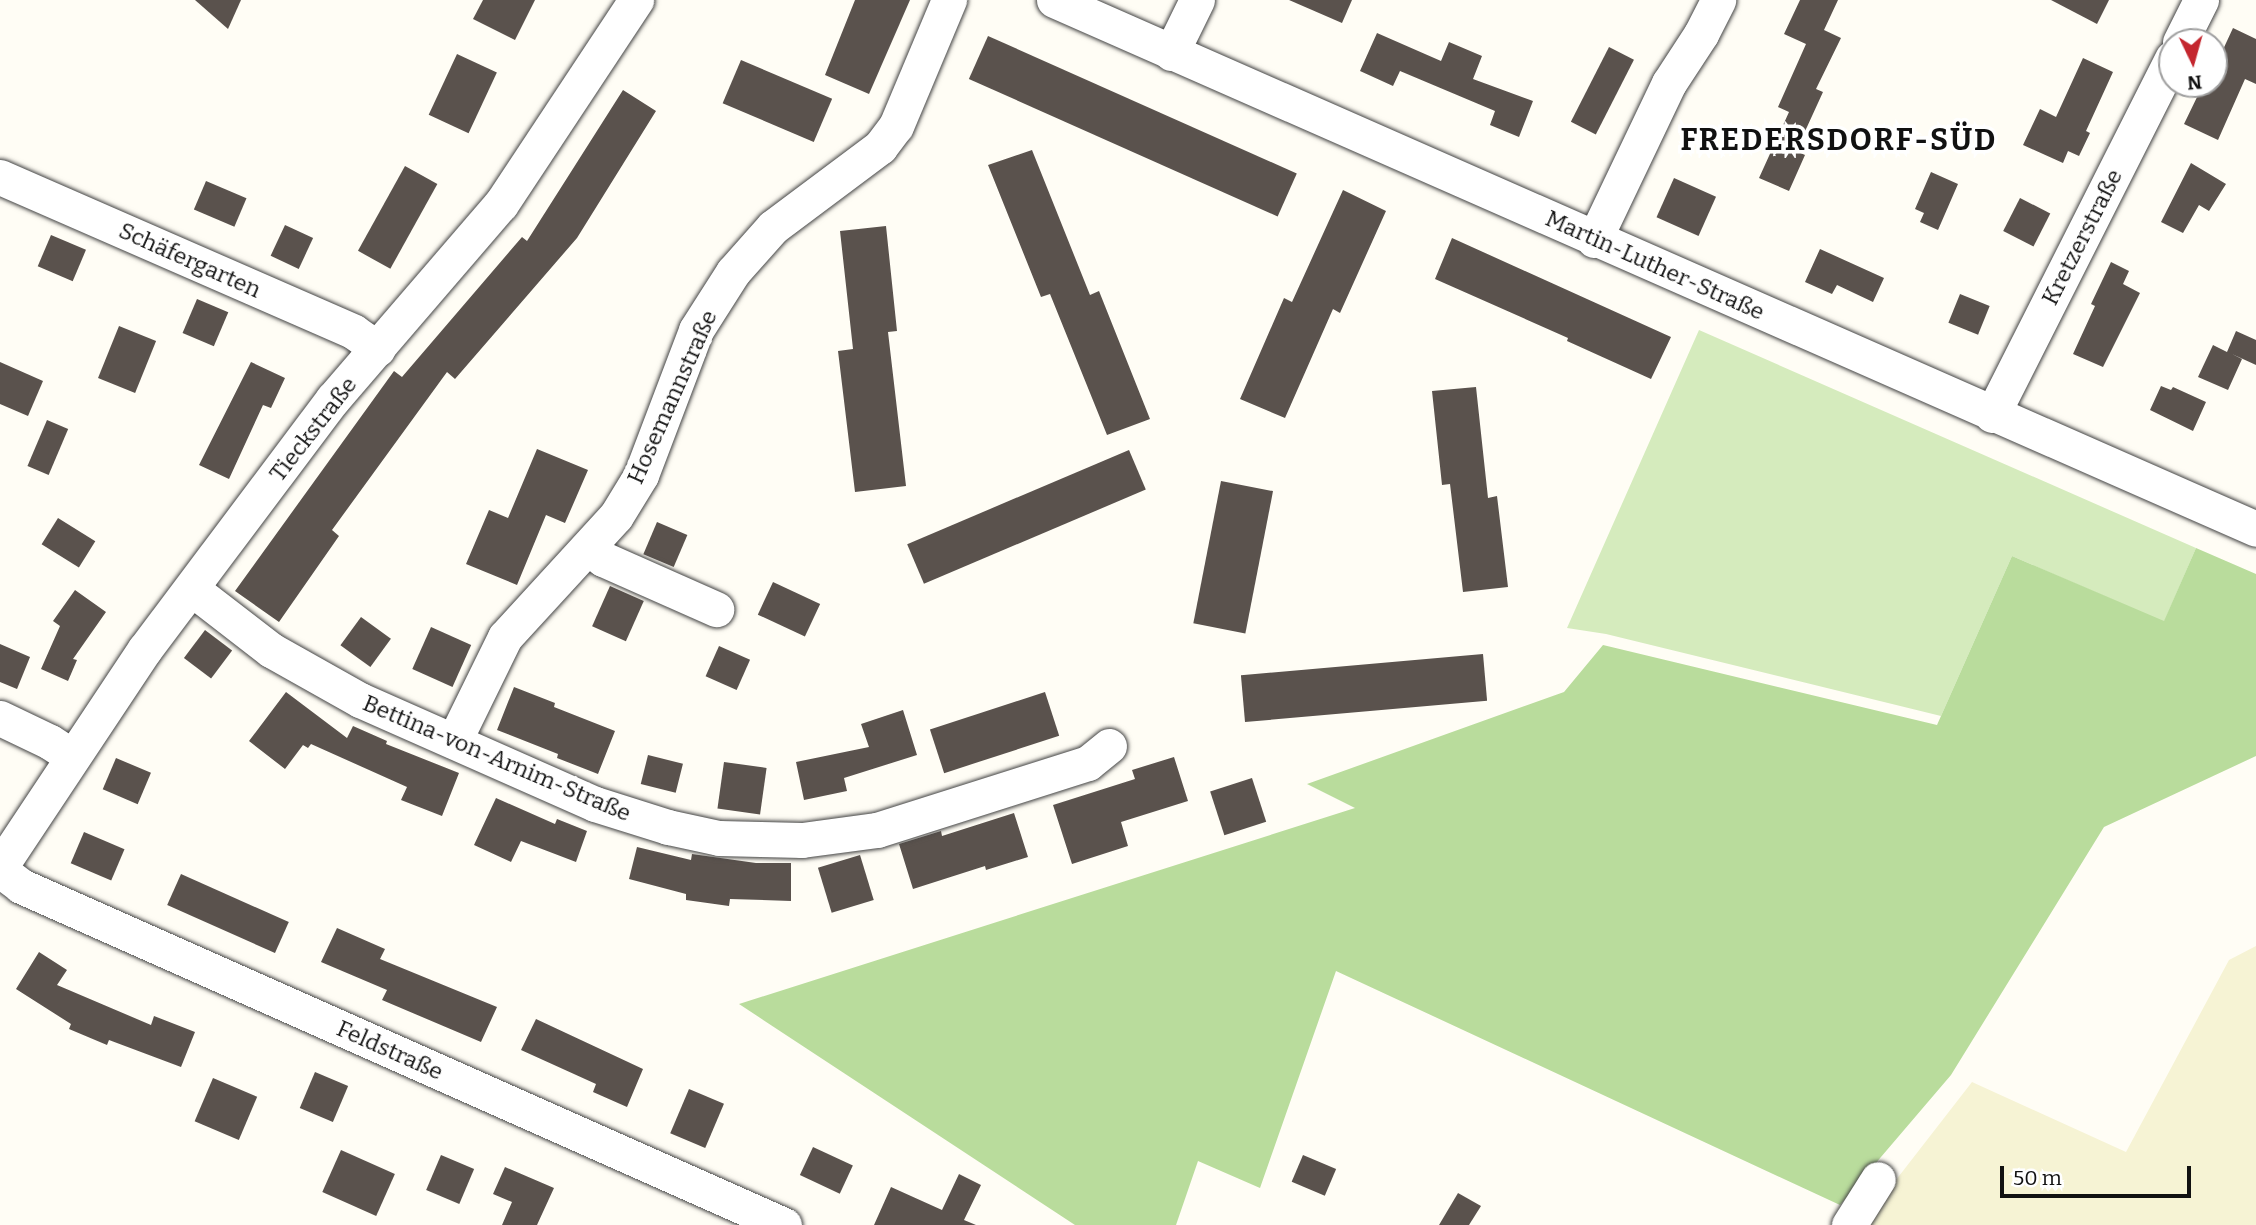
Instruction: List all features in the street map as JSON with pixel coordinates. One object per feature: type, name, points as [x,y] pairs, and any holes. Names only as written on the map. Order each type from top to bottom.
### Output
[{"type":"street","name":"Tieckstraße","points":[[0,868],[132,667],[333,400],[501,204],[636,0]]},
{"type":"street","name":"Hosemannstraße","points":[[454,741],[505,637],[616,516],[641,475],[696,330],[733,272],[773,227],[880,147],[896,126],[949,0]]},
{"type":"street","name":"Martin-Luther-Straße","points":[[1054,0],[1594,240],[2256,529]]},
{"type":"street","points":[[1171,52],[1197,0]]},
{"type":"street","points":[[1594,240],[1669,83],[1701,34],[1718,0]]},
{"type":"street","points":[[2187,28],[2201,0]]},
{"type":"street","name":"Kretzerstraße","points":[[1993,415],[2158,86]]},
{"type":"street","name":"Schäfergarten","points":[[0,177],[354,332],[378,349]]},
{"type":"street","points":[[589,547],[603,559],[716,609]]},
{"type":"street","name":"Bettina-von-Arnim-Straße","points":[[192,589],[271,650],[318,678],[454,741],[630,817],[719,838],[763,840],[852,835],[889,827],[1088,763],[1109,746]]},
{"type":"street","points":[[0,718],[50,742],[72,757]]},
{"type":"street","name":"Feldstraße","points":[[0,868],[21,886],[784,1225]]},
{"type":"street","points":[[1849,1225],[1878,1179]]},
{"type":"shaded area","points":[[2256,946],[2256,1225],[1861,1225],[1972,1082],[2126,1152],[2229,960]]},
{"type":"green space","points":[[1699,330],[2196,548],[2164,622],[2012,556],[1941,716],[1606,634],[1567,628]]},
{"type":"green space","points":[[2196,548],[2256,574],[2256,756],[2104,827],[1951,1075],[1840,1205],[1336,971],[1260,1188],[1198,1161],[1176,1225],[1075,1225],[739,1004],[1355,808],[1307,784],[1564,692],[1603,645],[1937,725],[2012,556],[2164,621]]},
{"type":"building","points":[[195,0],[241,0],[228,29]]},
{"type":"building","points":[[483,0],[535,0],[515,40],[473,19]]},
{"type":"building","points":[[855,0],[910,0],[869,94],[825,75]]},
{"type":"building","points":[[1289,0],[1352,0],[1342,23]]},
{"type":"building","points":[[1800,0],[1838,0],[1824,30],[1841,38],[1816,89],[1823,92],[1796,151],[1805,155],[1789,191],[1759,178],[1789,112],[1778,107],[1806,44],[1784,34]]},
{"type":"building","points":[[2051,0],[2109,0],[2097,24]]},
{"type":"building","points":[[2233,28],[2256,39],[2256,84],[2245,79],[2218,140],[2184,124],[2197,98],[2228,98],[2228,39]]},
{"type":"building","points":[[1377,33],[1441,61],[1449,42],[1482,56],[1473,79],[1533,101],[1519,137],[1490,125],[1495,111],[1400,71],[1393,86],[1360,71]]},
{"type":"building","points":[[988,36],[1297,173],[1278,216],[969,79]]},
{"type":"building","points":[[1609,47],[1634,60],[1596,135],[1571,122]]},
{"type":"building","points":[[457,54],[497,73],[469,133],[429,115]]},
{"type":"building","points":[[2083,58],[2113,72],[2086,131],[2090,133],[2079,156],[2068,151],[2063,163],[2023,145],[2040,109],[2056,117]]},
{"type":"building","points":[[741,60],[832,99],[814,142],[723,103]]},
{"type":"building","points":[[623,90],[656,111],[577,238],[455,379],[447,372],[332,530],[339,536],[279,622],[235,591],[394,371],[402,377],[522,237],[527,241]]},
{"type":"building","points":[[1032,150],[1090,295],[1099,291],[1150,419],[1107,435],[1050,294],[1041,297],[988,165]]},
{"type":"building","points":[[2191,163],[2226,184],[2209,211],[2199,205],[2183,233],[2161,222]]},
{"type":"building","points":[[405,166],[437,184],[390,269],[358,251]]},
{"type":"building","points":[[1931,172],[1958,184],[1938,230],[1920,222],[1924,213],[1915,209]]},
{"type":"building","points":[[1674,178],[1716,197],[1699,236],[1657,217]]},
{"type":"building","points":[[206,181],[247,198],[234,227],[194,210]]},
{"type":"building","points":[[1343,190],[1386,211],[1340,313],[1333,309],[1285,418],[1240,399],[1284,298],[1292,302]]},
{"type":"building","points":[[2020,198],[2050,213],[2033,246],[2003,231]]},
{"type":"building","points":[[285,225],[313,238],[299,269],[271,256]]},
{"type":"building","points":[[886,226],[897,331],[888,332],[906,486],[855,492],[838,351],[853,349],[840,231]]},
{"type":"building","points":[[51,235],[86,250],[73,281],[38,266]]},
{"type":"building","points":[[1452,238],[1671,337],[1651,379],[1567,341],[1568,338],[1435,279]]},
{"type":"building","points":[[1820,249],[1884,278],[1873,302],[1837,285],[1832,294],[1805,282]]},
{"type":"building","points":[[2111,262],[2129,271],[2123,284],[2140,293],[2103,367],[2073,354],[2095,306],[2091,304]]},
{"type":"building","points":[[1960,294],[1990,306],[1978,335],[1948,323]]},
{"type":"building","points":[[197,299],[228,312],[214,346],[183,333]]},
{"type":"building","points":[[119,326],[156,341],[135,393],[98,378]]},
{"type":"building","points":[[2236,331],[2256,340],[2256,365],[2232,354],[2242,359],[2228,390],[2198,377],[2213,345],[2227,352]]},
{"type":"building","points":[[0,362],[43,381],[28,416],[0,404]]},
{"type":"building","points":[[251,362],[285,378],[271,408],[263,405],[229,479],[199,465]]},
{"type":"building","points":[[2161,386],[2171,390],[2173,387],[2206,402],[2193,431],[2150,410]]},
{"type":"building","points":[[1476,387],[1488,498],[1497,496],[1508,587],[1463,592],[1450,484],[1442,485],[1432,391]]},
{"type":"building","points":[[47,420],[68,429],[49,475],[27,466]]},
{"type":"building","points":[[537,449],[588,470],[565,523],[546,515],[517,585],[466,564],[489,510],[508,518]]},
{"type":"building","points":[[1129,450],[1146,490],[924,584],[907,544]]},
{"type":"building","points":[[1221,481],[1273,491],[1245,633],[1193,623]]},
{"type":"building","points":[[58,518],[95,541],[79,568],[42,544]]},
{"type":"building","points":[[657,522],[687,535],[674,567],[643,554]]},
{"type":"building","points":[[773,582],[820,604],[805,637],[758,615]]},
{"type":"building","points":[[610,586],[644,601],[626,641],[592,626]]},
{"type":"building","points":[[75,590],[106,612],[73,659],[77,660],[68,681],[41,669],[60,626],[53,621]]},
{"type":"building","points":[[361,617],[391,639],[370,667],[340,645]]},
{"type":"building","points":[[431,627],[471,645],[452,687],[412,669]]},
{"type":"building","points":[[205,630],[232,650],[211,678],[184,658]]},
{"type":"building","points":[[0,644],[30,657],[17,689],[0,682]]},
{"type":"building","points":[[719,646],[750,660],[737,690],[706,676]]},
{"type":"building","points":[[1483,654],[1487,701],[1245,722],[1241,675]]},
{"type":"building","points":[[514,687],[555,703],[554,707],[615,731],[598,774],[557,758],[558,754],[497,730]]},
{"type":"building","points":[[286,692],[347,738],[353,726],[387,741],[386,744],[459,773],[442,816],[401,800],[407,787],[311,744],[308,748],[303,745],[285,769],[249,741]]},
{"type":"building","points":[[1045,692],[1059,736],[944,773],[930,729]]},
{"type":"building","points":[[903,710],[917,755],[844,778],[847,791],[804,800],[796,762],[869,747],[861,724]]},
{"type":"building","points":[[648,755],[683,764],[676,793],[641,784]]},
{"type":"building","points":[[1174,757],[1188,801],[1121,822],[1128,846],[1072,864],[1053,805],[1135,779],[1132,770]]},
{"type":"building","points":[[116,758],[151,773],[138,804],[103,789]]},
{"type":"building","points":[[724,762],[767,768],[760,815],[717,809]]},
{"type":"building","points":[[1252,778],[1266,822],[1224,835],[1210,792]]},
{"type":"building","points":[[496,798],[555,824],[557,819],[587,831],[576,862],[521,841],[511,862],[474,845]]},
{"type":"building","points":[[1014,813],[1028,857],[986,870],[985,866],[913,889],[899,844],[941,831],[942,836]]},
{"type":"building","points":[[84,832],[125,849],[111,880],[71,863]]},
{"type":"building","points":[[637,847],[691,860],[692,854],[756,863],[791,863],[791,901],[730,899],[729,906],[686,900],[686,894],[629,879]]},
{"type":"building","points":[[860,855],[874,900],[832,913],[818,868]]},
{"type":"building","points":[[181,874],[289,922],[275,953],[167,905]]},
{"type":"building","points":[[337,928],[385,949],[380,959],[497,1007],[481,1042],[382,1000],[387,990],[321,962]]},
{"type":"building","points":[[39,952],[67,970],[57,985],[151,1025],[154,1016],[195,1032],[181,1067],[109,1040],[107,1045],[69,1029],[71,1024],[16,989]]},
{"type":"building","points":[[536,1019],[643,1069],[627,1107],[593,1092],[596,1084],[521,1050]]},
{"type":"building","points":[[315,1072],[348,1086],[333,1122],[300,1108]]},
{"type":"building","points":[[213,1078],[257,1097],[239,1140],[195,1121]]},
{"type":"building","points":[[689,1089],[724,1104],[705,1148],[670,1133]]},
{"type":"building","points":[[813,1147],[853,1166],[840,1194],[800,1175]]},
{"type":"building","points":[[341,1150],[395,1174],[376,1216],[322,1192]]},
{"type":"building","points":[[441,1155],[474,1169],[459,1204],[426,1190]]},
{"type":"building","points":[[1303,1155],[1336,1169],[1325,1196],[1292,1182]]},
{"type":"building","points":[[505,1167],[554,1188],[537,1225],[502,1225],[512,1202],[493,1194]]},
{"type":"building","points":[[959,1174],[981,1185],[964,1220],[976,1225],[874,1225],[891,1187],[942,1210]]},
{"type":"building","points":[[1458,1193],[1481,1206],[1469,1225],[1439,1225]]},
{"type":"district","name":"FREDERSDORF-SÜD","points":[[1839,140]]}]
